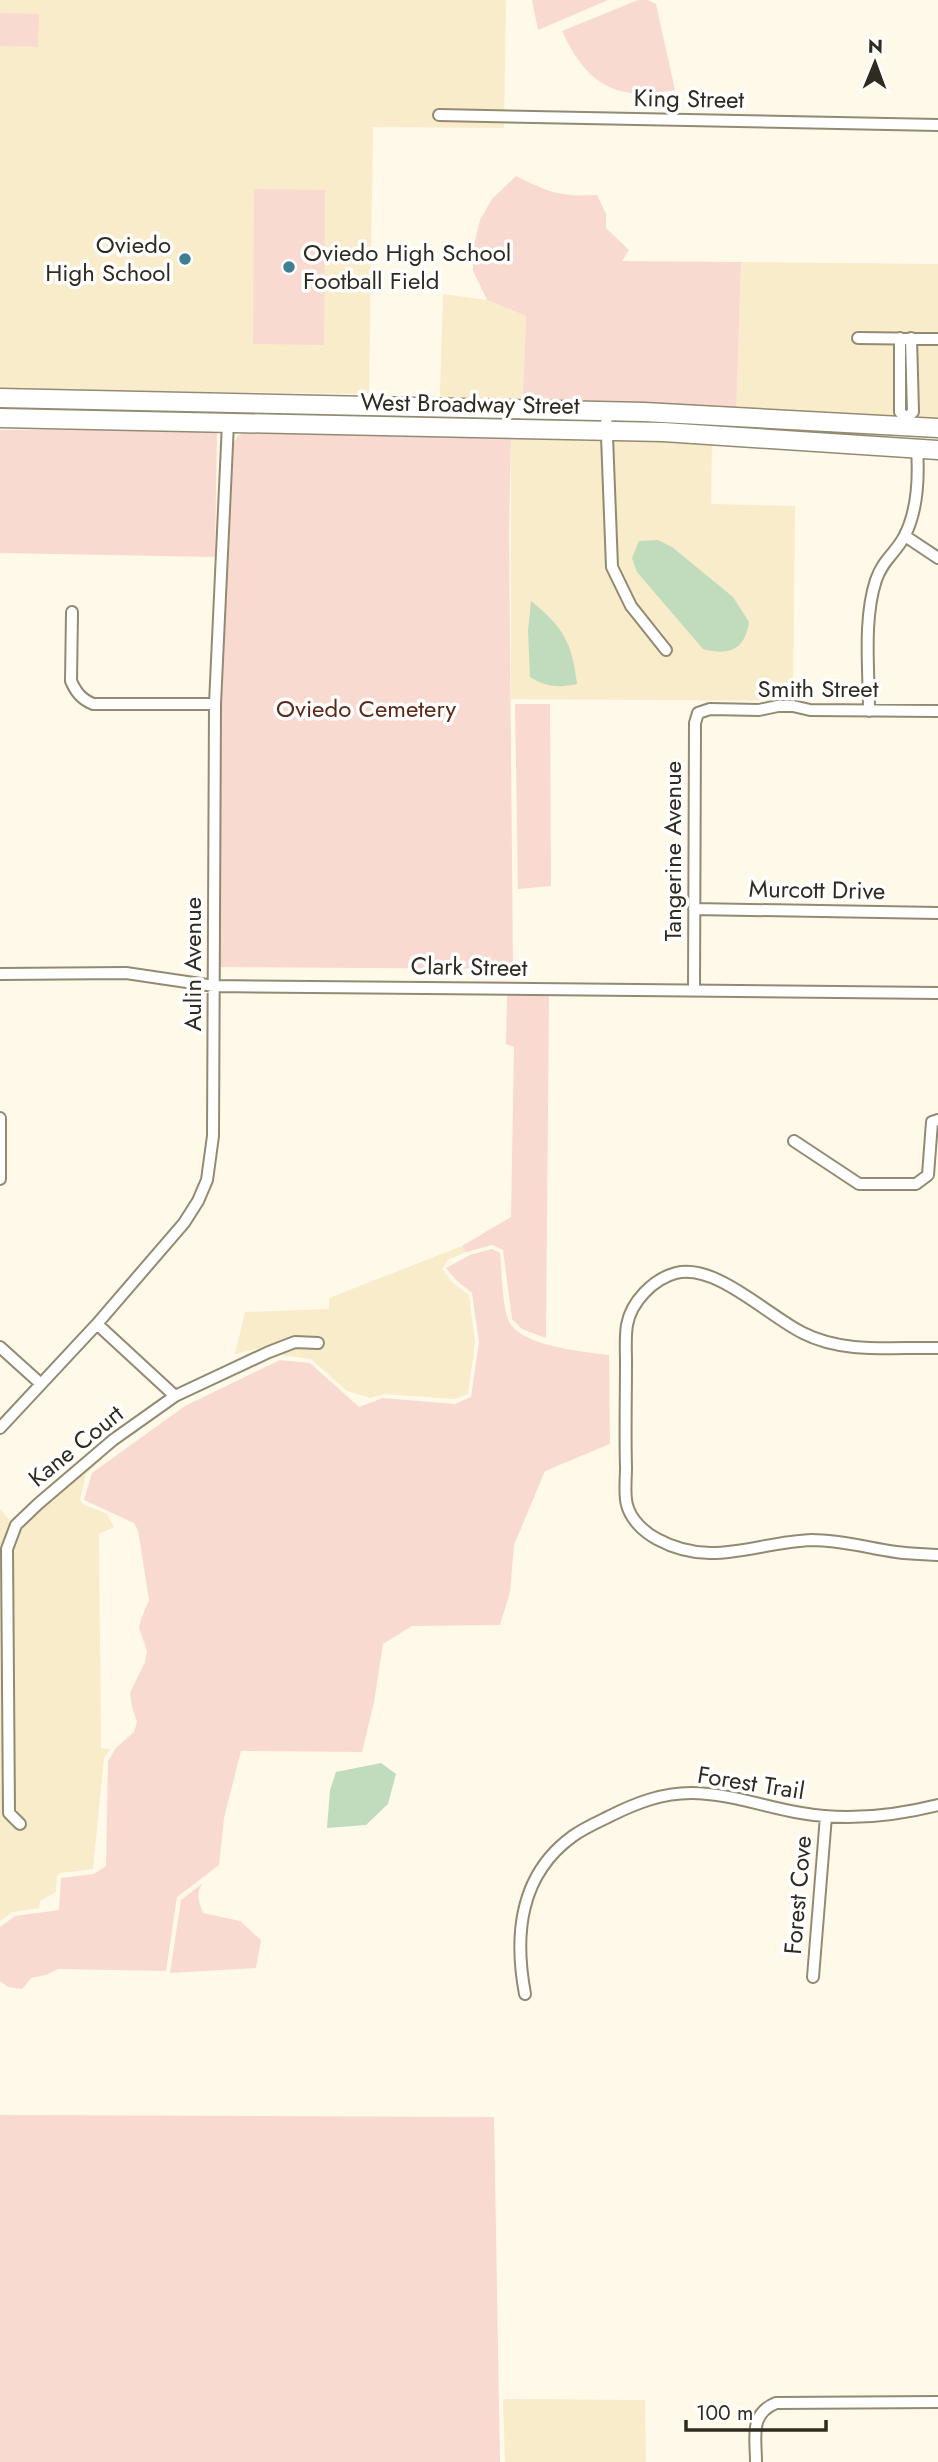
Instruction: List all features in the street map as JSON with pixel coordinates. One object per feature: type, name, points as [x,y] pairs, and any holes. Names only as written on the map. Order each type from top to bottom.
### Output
[{"type":"main road","name":"West Broadway Street","points":[[0,398],[606,411],[906,422],[938,428]]},
{"type":"main road","points":[[143,422],[156,415],[169,415],[184,404]]},
{"type":"main road","points":[[228,423],[243,412],[258,412],[265,405]]},
{"type":"main road","name":"West Broadway Street","points":[[0,418],[663,432],[938,450]]},
{"type":"street","name":"King Street","points":[[439,115],[938,125]]},
{"type":"street","points":[[858,338],[938,339]]},
{"type":"street","points":[[905,338],[900,412],[906,422]]},
{"type":"street","points":[[606,411],[612,568],[631,606],[666,650]]},
{"type":"street","name":"Aulin Avenue","points":[[0,1427],[172,1239],[198,1200],[207,1180],[213,1136],[215,704],[228,423]]},
{"type":"street","points":[[869,711],[870,604],[876,579],[886,557],[905,536],[915,507],[917,449]]},
{"type":"street","points":[[905,536],[938,558]]},
{"type":"street","points":[[72,612],[71,681],[84,701],[93,704],[215,704]]},
{"type":"street","name":"Smith Street","points":[[698,713],[710,709],[759,710],[778,706],[810,710],[938,711]]},
{"type":"street","name":"Tangerine Avenue","points":[[694,990],[695,723],[698,713]]},
{"type":"street","name":"Murcott Drive","points":[[694,909],[938,913]]},
{"type":"street","name":"Clark Street","points":[[0,974],[126,973],[214,986],[938,993]]},
{"type":"street","points":[[0,1118],[0,1179]]},
{"type":"street","points":[[794,1140],[859,1184],[916,1184],[928,1175],[932,1122],[938,1120]]},
{"type":"street","points":[[938,1348],[845,1347],[825,1342],[802,1333],[719,1281],[698,1273],[677,1273],[657,1283],[641,1296],[631,1312],[626,1340],[625,1432],[627,1504],[634,1520],[648,1534],[671,1547],[692,1553],[722,1554],[813,1540],[938,1555]]},
{"type":"street","points":[[97,1324],[175,1396]]},
{"type":"street","name":"Kane Court","points":[[20,1824],[9,1813],[8,1545],[16,1525],[113,1440],[175,1396],[295,1342],[318,1343]]},
{"type":"street","points":[[0,1347],[41,1384]]},
{"type":"street","name":"Forest Trail","points":[[525,1994],[519,1955],[521,1919],[540,1871],[574,1835],[631,1805],[667,1795],[693,1793],[725,1797],[802,1814],[826,1816],[911,1812],[938,1805]]},
{"type":"street","name":"Forest Cove","points":[[813,1977],[826,1816]]},
{"type":"street","points":[[756,2462],[758,2416],[765,2407],[776,2403],[938,2402]]},
{"type":"shaded area","name":"Oviedo High School","points":[[0,0],[506,0],[504,128],[373,127],[369,394],[0,389]]},
{"type":"shaded area","points":[[741,262],[938,264],[938,333],[854,333],[854,343],[895,343],[896,414],[901,422],[736,421]]},
{"type":"shaded area","points":[[443,294],[487,300],[526,316],[522,418],[444,416],[440,392]]},
{"type":"shaded area","points":[[916,344],[938,344],[938,422],[917,422]]},
{"type":"shaded area","points":[[511,438],[712,443],[711,504],[795,506],[793,701],[511,699]]},
{"type":"shaded area","points":[[658,540],[672,547],[733,597],[749,622],[740,645],[721,652],[703,649],[637,572],[632,558],[639,541]]},
{"type":"shaded area","points":[[531,601],[551,619],[564,636],[572,657],[577,684],[553,686],[530,677],[528,631]]},
{"type":"shaded area","points":[[462,1246],[466,1252],[448,1260],[442,1269],[453,1283],[469,1295],[475,1342],[468,1394],[455,1399],[383,1394],[371,1398],[347,1391],[311,1359],[280,1355],[271,1359],[295,1348],[322,1349],[323,1338],[293,1337],[235,1354],[245,1312],[329,1309],[329,1298]]},
{"type":"shaded area","points":[[104,1454],[102,1460],[86,1474],[80,1500],[83,1504],[107,1514],[114,1527],[99,1534],[101,1748],[110,1749],[104,1759],[93,1869],[60,1873],[57,1876],[56,1892],[40,1901],[39,1908],[13,1912],[0,1921],[0,1509],[12,1523],[4,1813],[21,1831],[27,1823],[14,1810],[12,1550],[20,1528]]},
{"type":"shaded area","points":[[381,1763],[396,1774],[388,1804],[366,1825],[327,1828],[330,1790],[336,1772]]},
{"type":"shaded area","points":[[503,2399],[645,2400],[646,2462],[505,2462]]},
{"type":"green space","points":[[532,0],[608,0],[538,30]]},
{"type":"green space","points":[[638,0],[648,0],[656,4],[675,90],[636,93],[620,91],[606,85],[593,77],[582,65],[562,31]]},
{"type":"green space","points":[[0,13],[39,14],[38,47],[0,46]]},
{"type":"green space","points":[[516,176],[555,192],[597,195],[606,214],[606,228],[629,250],[622,261],[741,262],[736,421],[522,418],[526,316],[487,300],[473,271],[474,245],[480,220],[492,199]]},
{"type":"green space","name":"Oviedo High School Football Field","points":[[254,189],[325,190],[324,345],[253,344]]},
{"type":"green space","points":[[192,428],[217,431],[215,557],[0,553],[0,430]]},
{"type":"green space","name":"Oviedo Cemetery","points":[[251,431],[511,438],[509,531],[513,969],[219,967],[221,699],[231,446],[239,435]]},
{"type":"green space","points":[[515,704],[550,704],[551,886],[518,889]]},
{"type":"green space","points":[[507,994],[549,996],[546,1338],[522,1329],[512,1319],[503,1250],[492,1245],[466,1252],[462,1246],[511,1217],[514,1047],[506,1044]]},
{"type":"green space","points":[[492,1249],[500,1253],[504,1304],[514,1328],[524,1336],[553,1346],[609,1355],[610,1444],[545,1471],[514,1545],[510,1592],[500,1625],[412,1626],[383,1644],[374,1702],[362,1752],[241,1751],[224,1818],[219,1865],[177,1897],[166,1971],[58,1969],[31,1978],[22,1989],[8,1987],[0,1981],[0,1927],[15,1916],[59,1910],[61,1878],[94,1874],[106,1866],[108,1761],[116,1748],[134,1732],[137,1722],[130,1693],[145,1662],[147,1651],[139,1628],[149,1600],[138,1530],[134,1523],[84,1500],[92,1473],[185,1406],[280,1360],[310,1363],[359,1407],[383,1398],[455,1404],[471,1397],[479,1342],[472,1293],[446,1268],[470,1255]]},
{"type":"green space","points":[[203,1883],[198,1894],[203,1913],[240,1921],[261,1940],[256,1968],[170,1973],[181,1900]]},
{"type":"green space","points":[[0,2115],[494,2117],[500,2462],[0,2462]]},
{"type":"place","name":"Oviedo High School","points":[[185,259]]},
{"type":"place","name":"Oviedo High School Football Field","points":[[289,267]]}]
